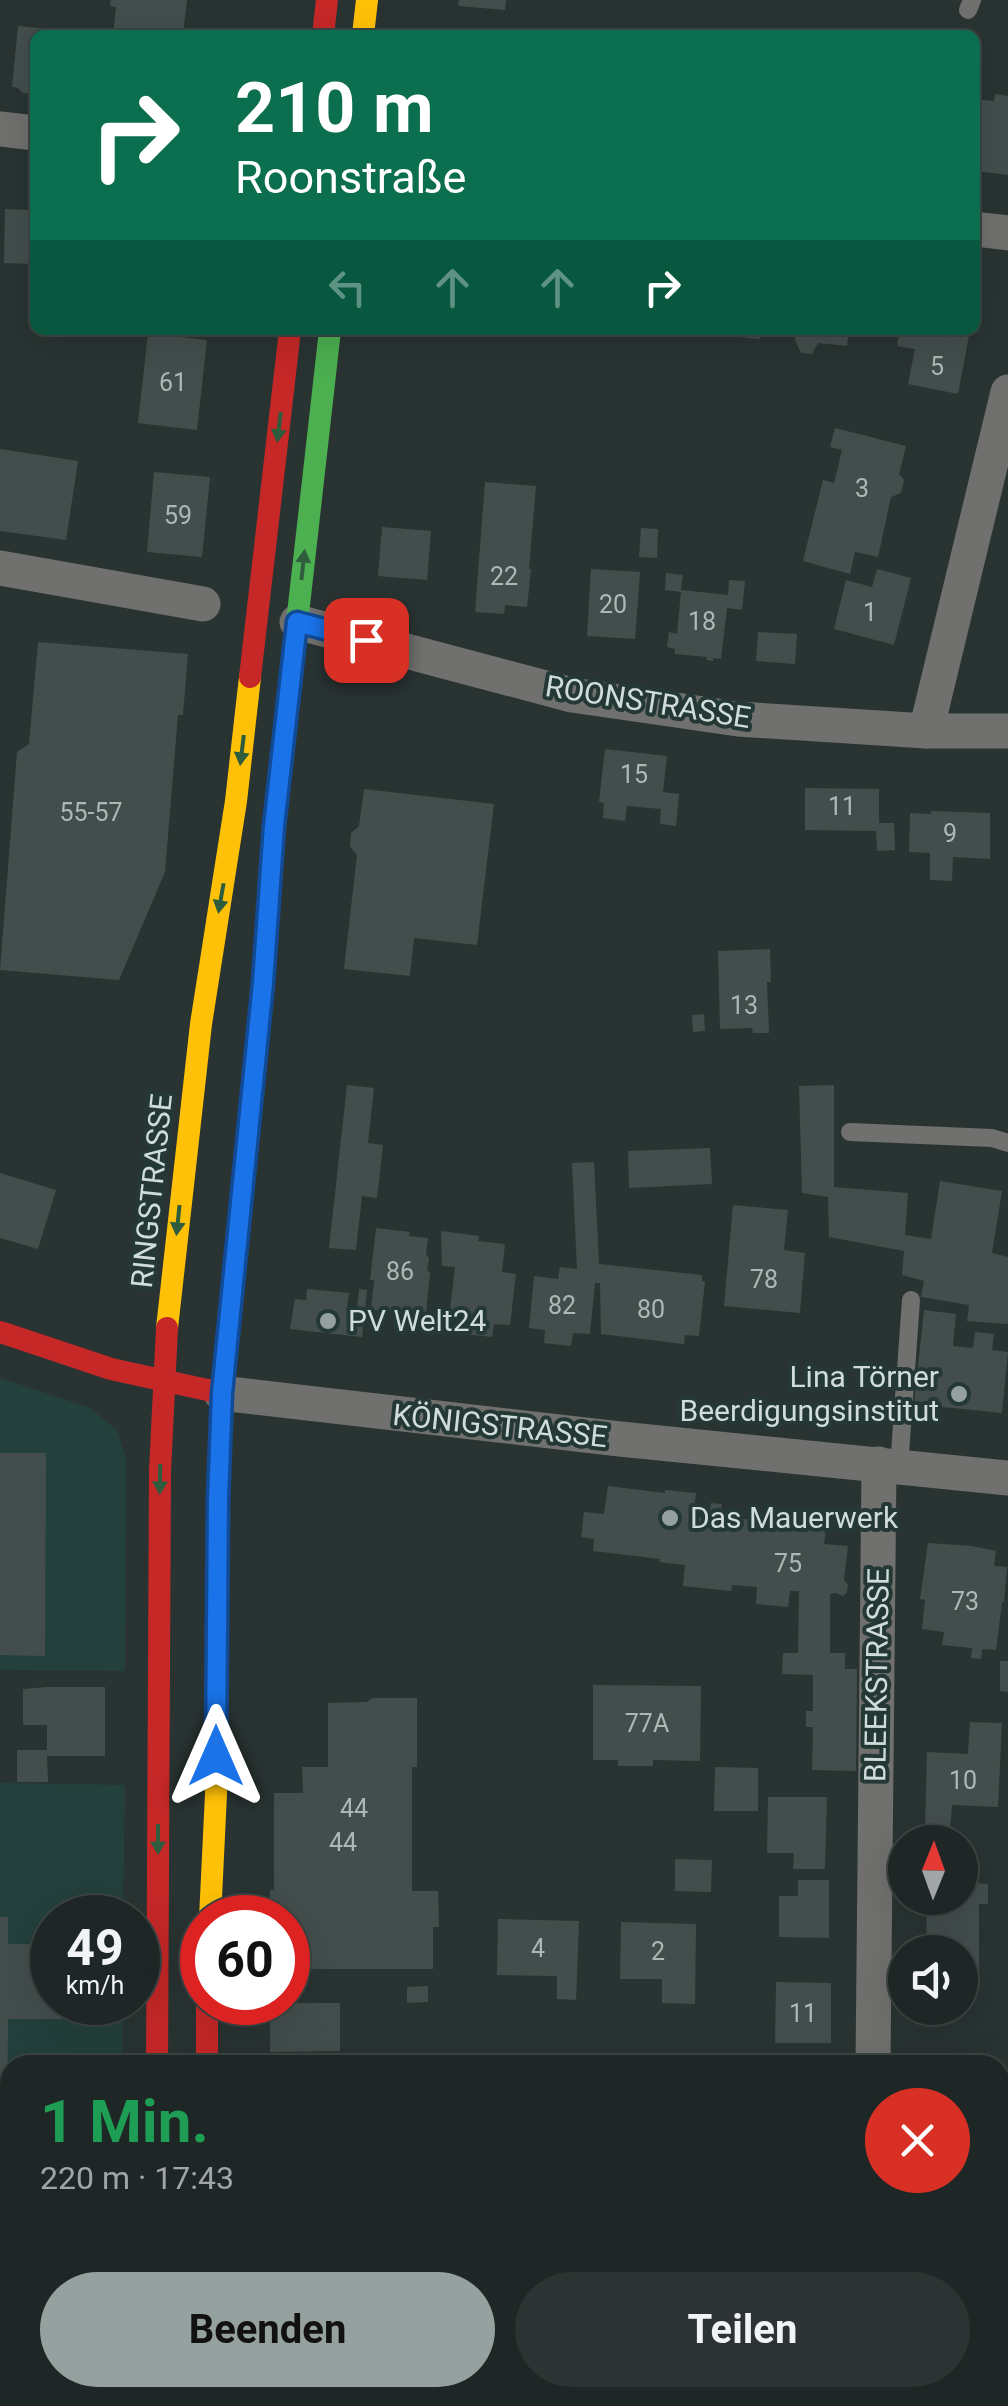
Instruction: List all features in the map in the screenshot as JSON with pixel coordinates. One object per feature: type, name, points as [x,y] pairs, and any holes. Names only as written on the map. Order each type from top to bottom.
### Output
[{"type":"main road","points":[[324,30],[327,0]]},
{"type":"main road","points":[[364,30],[367,0]]},
{"type":"main road","name":"RINGSTRASSE","points":[[157,2055],[163,1382],[200,1024],[236,802],[289,335]]},
{"type":"main road","points":[[211,1895],[216,1794],[217,1514],[228,1311],[263,983],[274,826],[329,335]]},
{"type":"main road","name":"KÖNIGSTRASSE","points":[[0,1332],[111,1369],[222,1393]]},
{"type":"main road","points":[[207,2025],[207,2055]]},
{"type":"street","points":[[0,129],[30,132]]},
{"type":"street","points":[[980,230],[1008,233]]},
{"type":"street","points":[[926,731],[1008,392]]},
{"type":"street","points":[[0,568],[204,604]]},
{"type":"street","name":"ROONSTRASSE","points":[[297,622],[572,696],[738,718],[926,731],[1008,731]]},
{"type":"street","name":"KÖNIGSTRASSE","points":[[222,1393],[602,1437],[889,1466],[1007,1473]]},
{"type":"street","name":"BLEEKSTRASSE","points":[[873,2055],[889,1466]]},
{"type":"lane","points":[[850,1132],[992,1138],[1008,1144]]},
{"type":"lane","points":[[889,1466],[911,1300]]},
{"type":"shaded area","points":[[0,1378],[90,1408],[117,1430],[126,1458],[125,1671],[0,1670]]},
{"type":"shaded area","points":[[0,1783],[125,1785],[123,1895],[30,1895],[30,2025],[123,2025],[122,2055],[0,2055]]},
{"type":"building","points":[[111,0],[187,0],[184,30],[114,30],[116,7],[110,6]]},
{"type":"building","points":[[459,0],[506,0],[505,10],[458,6]]},
{"type":"building","points":[[18,26],[59,30],[30,30],[30,94],[12,87]]},
{"type":"building","points":[[995,94],[1008,96],[1008,175],[980,172],[980,100],[994,101]]},
{"type":"building","points":[[5,209],[30,210],[30,264],[4,263]]},
{"type":"building","points":[[148,335],[207,340],[197,430],[138,423]]},
{"type":"building","points":[[720,335],[760,335],[760,339]]},
{"type":"building","points":[[796,335],[848,335],[847,346],[818,343],[812,354],[801,353]]},
{"type":"building","points":[[899,335],[969,335],[958,394],[908,384],[915,349],[897,346]]},
{"type":"building","points":[[835,428],[906,446],[899,474],[904,480],[901,493],[891,497],[878,557],[855,552],[850,574],[803,561],[823,480],[834,483],[842,450],[830,447]]},
{"type":"building","points":[[0,449],[78,461],[66,540],[0,531]]},
{"type":"building","points":[[154,472],[210,477],[202,557],[147,552]]},
{"type":"building","points":[[485,482],[536,486],[527,607],[505,605],[504,614],[475,612]]},
{"type":"building","points":[[382,527],[431,531],[427,580],[378,576]]},
{"type":"building","points":[[641,528],[658,529],[657,558],[639,557]]},
{"type":"building","points":[[591,569],[640,572],[635,639],[587,636]]},
{"type":"building","points":[[877,569],[911,578],[894,645],[834,629],[846,580],[872,587]]},
{"type":"building","points":[[666,573],[683,575],[681,590],[728,595],[729,580],[745,581],[742,610],[727,608],[721,659],[675,654],[675,649],[667,647],[669,632],[677,634],[681,592],[665,590]]},
{"type":"building","points":[[758,632],[797,634],[795,664],[756,661]]},
{"type":"building","points":[[38,642],[188,654],[183,715],[178,715],[165,872],[119,980],[0,970],[17,752],[29,744]]},
{"type":"building","points":[[605,749],[667,756],[663,792],[679,794],[676,826],[660,824],[661,809],[627,806],[625,821],[603,818],[604,803],[599,802]]},
{"type":"building","points":[[805,788],[879,789],[879,823],[894,823],[895,850],[877,851],[876,831],[805,830]]},
{"type":"building","points":[[364,789],[494,804],[477,945],[414,938],[410,976],[344,969],[357,855],[350,846],[351,833],[359,826]]},
{"type":"building","points":[[910,813],[990,813],[990,859],[953,857],[952,881],[930,880],[930,853],[909,852]]},
{"type":"building","points":[[770,949],[769,1033],[753,1033],[752,1028],[720,1029],[718,951]]},
{"type":"building","points":[[704,1014],[705,1031],[693,1032],[692,1015]]},
{"type":"building","points":[[347,1085],[374,1088],[368,1143],[383,1145],[377,1198],[362,1196],[356,1250],[329,1248]]},
{"type":"building","points":[[834,1085],[834,1187],[908,1193],[905,1235],[931,1239],[940,1181],[1002,1191],[992,1253],[1008,1257],[1008,1324],[967,1321],[969,1305],[921,1297],[924,1281],[902,1275],[904,1251],[829,1237],[828,1197],[802,1193],[799,1086]]},
{"type":"building","points":[[710,1148],[712,1184],[629,1188],[628,1151]]},
{"type":"building","points":[[594,1162],[599,1264],[702,1275],[705,1282],[699,1336],[685,1335],[684,1344],[601,1334],[600,1283],[595,1283],[590,1334],[573,1333],[571,1346],[544,1343],[545,1330],[529,1328],[534,1276],[558,1279],[560,1267],[577,1269],[572,1163]]},
{"type":"building","points":[[0,1173],[56,1190],[38,1249],[0,1238]]},
{"type":"building","points":[[733,1205],[788,1210],[784,1250],[805,1253],[800,1313],[724,1306]]},
{"type":"building","points":[[376,1228],[428,1238],[426,1314],[371,1310]]},
{"type":"building","points":[[441,1231],[505,1244],[502,1272],[516,1274],[510,1325],[494,1324],[492,1337],[464,1334],[466,1321],[449,1319],[455,1267],[442,1266]]},
{"type":"building","points":[[307,1289],[349,1293],[346,1314],[356,1316],[359,1289],[367,1290],[362,1337],[290,1329],[295,1299],[306,1300]]},
{"type":"building","points":[[924,1310],[956,1314],[953,1346],[973,1348],[975,1332],[994,1334],[992,1350],[1008,1352],[1002,1413],[914,1404]]},
{"type":"building","points":[[0,1453],[46,1453],[45,1656],[0,1655]]},
{"type":"building","points":[[608,1486],[696,1493],[693,1516],[709,1518],[711,1503],[722,1504],[720,1518],[736,1520],[764,1521],[766,1509],[798,1512],[798,1525],[826,1527],[824,1544],[848,1546],[844,1580],[847,1592],[843,1596],[830,1594],[830,1653],[845,1653],[845,1669],[857,1669],[856,1771],[812,1770],[813,1727],[806,1727],[806,1711],[813,1711],[813,1675],[782,1674],[783,1653],[798,1653],[799,1591],[790,1591],[788,1607],[756,1604],[757,1587],[732,1585],[731,1591],[683,1586],[685,1565],[593,1551],[594,1539],[581,1537],[584,1512],[604,1514]]},
{"type":"building","points":[[928,1543],[996,1551],[994,1566],[1007,1567],[996,1650],[982,1649],[981,1659],[971,1658],[972,1648],[942,1645],[944,1632],[922,1629],[925,1600],[920,1599]]},
{"type":"building","points":[[1000,1661],[1008,1661],[1008,1692],[1000,1691]]},
{"type":"building","points":[[593,1685],[701,1686],[700,1761],[653,1760],[653,1766],[618,1766],[618,1760],[593,1760]]},
{"type":"building","points":[[105,1687],[105,1756],[47,1756],[48,1782],[17,1782],[17,1750],[47,1750],[47,1725],[23,1725],[23,1689]]},
{"type":"building","points":[[372,1698],[417,1698],[417,1767],[412,1767],[412,1891],[438,1891],[439,1927],[433,1927],[433,1969],[310,1969],[310,1895],[270,1895],[270,1890],[274,1890],[274,1793],[303,1793],[302,1767],[328,1767],[328,1703],[367,1702]]},
{"type":"building","points":[[970,1722],[1002,1723],[998,1807],[952,1805],[950,1825],[925,1825],[927,1752],[968,1754]]},
{"type":"building","points":[[715,1767],[758,1768],[758,1811],[714,1811]]},
{"type":"building","points":[[768,1797],[827,1797],[825,1869],[793,1869],[794,1853],[767,1853]]},
{"type":"building","points":[[675,1859],[712,1860],[711,1892],[675,1891]]},
{"type":"building","points":[[798,1880],[829,1880],[829,1938],[779,1937],[779,1896],[798,1896]]},
{"type":"building","points":[[978,1883],[988,1884],[988,1904],[979,1904],[979,1987],[978,1935],[926,1935],[927,1915],[978,1915]]},
{"type":"building","points":[[0,1917],[8,1917],[8,1944],[30,1944],[30,2019],[8,2019],[8,2055],[0,2055]]},
{"type":"building","points":[[498,1919],[579,1921],[576,2000],[557,1999],[557,1976],[497,1975]]},
{"type":"building","points":[[621,1922],[696,1924],[695,2004],[662,2003],[662,1979],[620,1979]]},
{"type":"building","points":[[776,1982],[831,1983],[831,2043],[775,2043]]},
{"type":"building","points":[[428,1986],[428,2002],[407,2003],[407,1987]]},
{"type":"building","points":[[310,2003],[340,2003],[340,2051],[270,2052],[270,2025],[310,2025]]},
{"type":"traffic: fast","points":[[292,667],[329,335]]},
{"type":"traffic: slow","points":[[364,30],[367,0]]},
{"type":"traffic: slow","points":[[167,1328],[201,1024],[236,801],[250,677]]},
{"type":"traffic: slow","points":[[211,1895],[216,1794],[218,1475]]},
{"type":"traffic: jam","points":[[324,30],[327,0]]},
{"type":"traffic: jam","points":[[250,677],[289,335]]},
{"type":"traffic: jam","points":[[218,1475],[221,1393],[292,667]]},
{"type":"traffic: jam","points":[[157,2055],[160,1471],[167,1328]]},
{"type":"traffic: jam","points":[[0,1332],[111,1369],[221,1393]]},
{"type":"traffic: jam","points":[[207,2025],[207,2055]]},
{"type":"place","name":"PV Welt24","points":[[328,1321]]},
{"type":"place","name":"Lina Törner Beerdigungsinstitut","points":[[959,1394]]},
{"type":"place","name":"Das Mauerwerk","points":[[670,1518]]},
{"type":"route","points":[[216,1756],[222,1393],[263,983],[274,826],[297,622],[366,640]]}]
